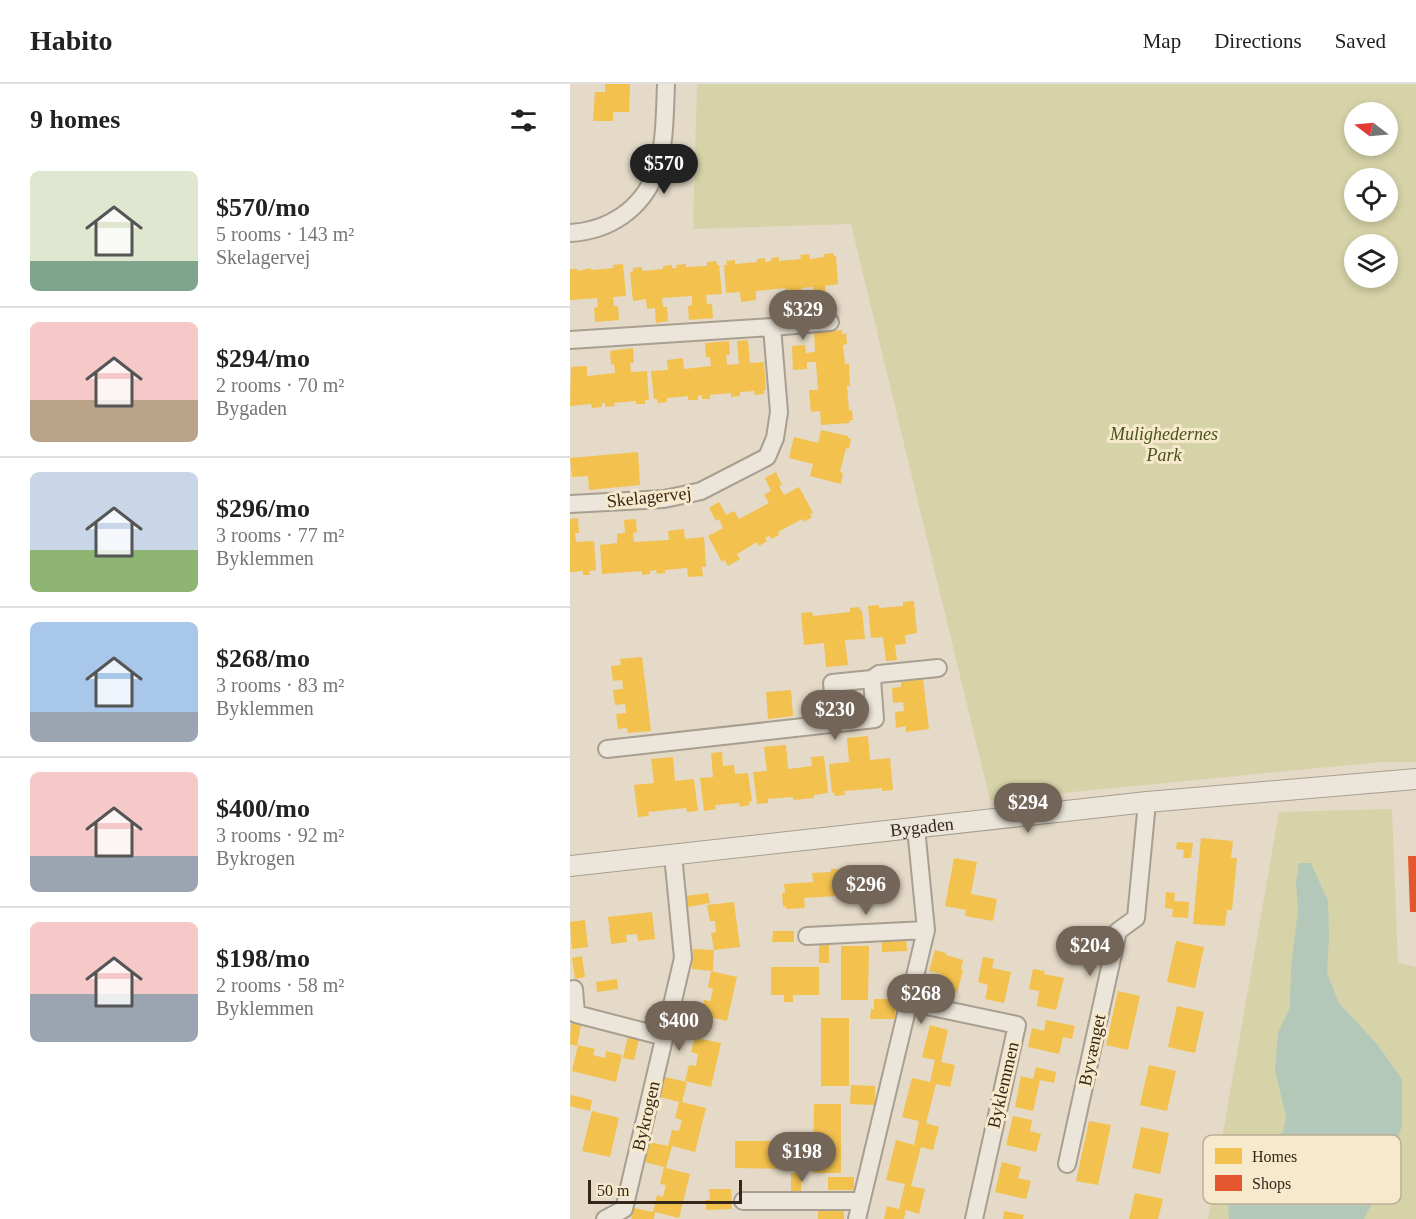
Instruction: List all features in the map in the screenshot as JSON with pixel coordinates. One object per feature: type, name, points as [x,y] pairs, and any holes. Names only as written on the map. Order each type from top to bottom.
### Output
[{"type":"street","points":[[570,233],[587,232],[612,223],[632,209],[646,194],[657,171],[663,134],[666,84]]},
{"type":"street","points":[[570,340],[830,321]]},
{"type":"street","name":"Skelagervej","points":[[570,504],[664,499],[688,494],[701,490],[767,456],[775,438],[779,412],[772,327]]},
{"type":"street","points":[[836,723],[832,683],[872,679],[879,674],[938,668]]},
{"type":"street","points":[[607,749],[875,719],[872,679]]},
{"type":"street","name":"Bygaden","points":[[570,866],[1147,802],[1416,779]]},
{"type":"street","name":"Byvænget","points":[[1067,1164],[1118,931],[1136,918],[1147,802]]},
{"type":"street","points":[[857,1219],[926,930],[915,828]]},
{"type":"street","name":"Bykrogen","points":[[605,1219],[624,1209],[683,958],[673,855]]},
{"type":"street","points":[[807,936],[926,930]]},
{"type":"street","points":[[574,989],[576,1014],[665,1037]]},
{"type":"street","name":"Byklemmen","points":[[908,1002],[1017,1025],[974,1219]]},
{"type":"street","points":[[743,1201],[861,1201]]},
{"type":"green space","name":"Mulighedernes Park","points":[[697,84],[1416,84],[1416,762],[1381,762],[990,800],[851,224],[693,229]]},
{"type":"green space","points":[[1392,809],[1398,963],[1416,967],[1416,1219],[1208,1219],[1211,1204],[1401,1204],[1401,1135],[1223,1135],[1279,812]]},
{"type":"shaded area","points":[[1299,863],[1311,863],[1328,901],[1327,973],[1339,1003],[1377,1044],[1402,1079],[1402,1125],[1399,1135],[1277,1135],[1283,1132],[1286,1117],[1275,1070],[1278,1033],[1290,1008],[1291,968],[1298,910],[1296,882]]},
{"type":"shaded area","points":[[1228,1204],[1372,1204],[1364,1219],[1229,1219]]},
{"type":"building: Homes","points":[[605,84],[630,84],[629,112],[613,112],[613,121],[593,121],[595,92],[605,92]]},
{"type":"building: Homes","points":[[833,253],[836,256],[838,284],[825,286],[826,295],[814,296],[813,287],[801,288],[802,297],[806,296],[807,311],[783,313],[782,298],[786,298],[785,288],[756,291],[756,300],[741,302],[740,292],[726,293],[724,265],[727,265],[726,261],[735,260],[735,264],[757,262],[757,259],[765,258],[765,262],[779,257],[779,261],[801,259],[800,255],[809,254],[810,259]]},
{"type":"building: Homes","points":[[716,261],[719,265],[722,294],[706,295],[707,304],[712,304],[713,318],[689,320],[688,306],[692,305],[692,296],[662,298],[663,307],[667,307],[668,321],[656,323],[655,308],[647,309],[646,299],[633,301],[630,272],[633,268],[642,267],[642,271],[663,269],[663,266],[672,265],[672,268],[686,264],[686,267],[707,266],[707,262]]},
{"type":"building: Homes","points":[[623,264],[626,296],[613,297],[614,306],[618,306],[619,320],[595,322],[594,308],[598,307],[597,298],[570,300],[570,269],[578,269],[578,271],[591,268],[591,270],[613,268],[613,265]]},
{"type":"building: Homes","points":[[842,330],[842,334],[846,333],[847,344],[843,345],[845,364],[849,364],[850,386],[847,386],[849,411],[852,410],[853,420],[850,420],[850,423],[821,425],[820,411],[811,412],[809,390],[818,390],[816,362],[807,362],[807,369],[793,370],[792,346],[805,345],[806,353],[815,352],[814,332]]},
{"type":"building: Homes","points":[[748,340],[750,363],[764,362],[766,390],[764,394],[755,395],[754,391],[740,392],[740,396],[731,397],[731,393],[710,395],[710,399],[702,399],[702,395],[698,396],[698,400],[688,400],[688,396],[667,398],[667,402],[658,403],[657,399],[654,399],[651,371],[668,370],[667,360],[683,358],[684,369],[711,366],[710,357],[706,357],[705,343],[729,341],[730,355],[726,355],[727,365],[739,364],[737,341]]},
{"type":"building: Homes","points":[[633,348],[634,363],[630,363],[631,372],[647,371],[649,400],[645,400],[645,404],[636,404],[636,401],[614,403],[615,406],[605,407],[605,403],[602,403],[602,407],[592,408],[591,404],[570,406],[571,367],[587,366],[587,376],[615,373],[614,364],[611,365],[610,351]]},
{"type":"building: Homes","points":[[821,430],[848,436],[851,439],[849,449],[846,448],[840,472],[843,473],[841,484],[810,476],[813,464],[789,458],[794,437],[818,443]]},
{"type":"building: Homes","points":[[638,452],[640,485],[589,490],[588,476],[572,477],[570,458]]},
{"type":"building: Homes","points":[[776,472],[784,495],[799,487],[813,513],[810,514],[812,517],[804,522],[802,519],[778,532],[779,535],[771,539],[770,536],[765,538],[767,541],[759,546],[757,542],[737,554],[740,559],[728,566],[725,560],[722,562],[708,536],[723,528],[719,519],[716,521],[709,508],[719,502],[726,515],[734,511],[739,519],[769,503],[764,495],[771,491],[765,478]]},
{"type":"building: Homes","points":[[578,518],[579,533],[575,533],[576,542],[594,541],[596,570],[589,571],[590,575],[583,575],[583,571],[570,572],[570,519]]},
{"type":"building: Homes","points":[[636,519],[637,532],[633,533],[634,542],[669,540],[668,531],[684,529],[685,539],[704,537],[706,567],[702,567],[703,576],[688,577],[687,568],[665,570],[665,573],[657,574],[656,570],[642,575],[642,571],[602,574],[600,545],[617,543],[617,534],[625,533],[624,520]]},
{"type":"building: Homes","points":[[914,601],[917,633],[905,635],[906,644],[895,645],[897,660],[886,661],[883,637],[871,638],[868,606],[879,605],[879,608],[903,606],[903,602]]},
{"type":"building: Homes","points":[[860,607],[865,639],[845,640],[848,665],[826,667],[824,643],[804,645],[801,613],[812,612],[813,616],[850,612],[850,608]]},
{"type":"building: Homes","points":[[642,657],[651,731],[628,733],[627,728],[618,729],[616,714],[626,713],[625,704],[615,705],[613,690],[623,689],[622,680],[613,681],[611,666],[621,665],[620,659]]},
{"type":"building: Homes","points":[[923,679],[929,729],[906,732],[906,726],[896,728],[895,712],[904,711],[903,702],[893,703],[892,688],[901,687],[901,682]]},
{"type":"building: Homes","points":[[791,690],[793,716],[768,719],[766,692]]},
{"type":"building: Homes","points":[[868,736],[870,760],[890,758],[893,790],[882,791],[882,788],[844,791],[845,795],[835,796],[834,792],[832,793],[829,764],[849,762],[847,738]]},
{"type":"building: Homes","points":[[786,745],[788,769],[812,766],[811,757],[824,756],[828,793],[814,795],[814,798],[768,799],[768,803],[757,804],[753,772],[767,771],[764,747]]},
{"type":"building: Homes","points":[[722,752],[723,766],[734,765],[735,774],[748,773],[752,801],[749,802],[750,805],[740,807],[739,803],[715,805],[716,809],[704,811],[700,778],[713,777],[711,753]]},
{"type":"building: Homes","points":[[673,757],[675,781],[694,779],[698,811],[687,812],[686,808],[648,812],[649,816],[638,817],[634,785],[654,783],[651,759]]},
{"type":"building: Homes","points":[[1201,838],[1233,841],[1231,858],[1237,858],[1232,910],[1227,910],[1225,926],[1193,924]]},
{"type":"building: Homes","points":[[1177,842],[1193,843],[1191,858],[1183,858],[1184,850],[1176,849]]},
{"type":"building: Homes","points":[[954,858],[977,862],[971,894],[997,899],[993,921],[965,916],[966,910],[945,906]]},
{"type":"building: Homes","points":[[831,869],[839,869],[839,873],[850,872],[852,895],[804,898],[805,908],[786,909],[786,906],[783,907],[784,884],[813,882],[812,873],[831,872]]},
{"type":"building: Homes","points":[[1166,892],[1175,893],[1174,901],[1189,902],[1188,918],[1172,917],[1173,909],[1165,908]]},
{"type":"building: Homes","points":[[708,893],[710,903],[688,907],[686,896]]},
{"type":"building: Homes","points":[[734,902],[740,947],[714,950],[711,933],[716,932],[715,921],[710,921],[707,905]]},
{"type":"building: Homes","points":[[652,912],[655,939],[638,941],[637,934],[626,935],[627,942],[611,944],[608,917]]},
{"type":"building: Homes","points":[[585,920],[588,947],[572,949],[570,922]]},
{"type":"building: Homes","points":[[773,931],[794,931],[794,942],[772,942]]},
{"type":"building: Homes","points":[[882,939],[906,939],[907,951],[882,952]]},
{"type":"building: Homes","points":[[819,941],[829,941],[829,963],[819,963]]},
{"type":"building: Homes","points":[[1176,941],[1204,947],[1195,988],[1167,982]]},
{"type":"building: Homes","points":[[841,946],[869,946],[868,1000],[841,1000]]},
{"type":"building: Homes","points":[[693,949],[714,950],[713,971],[692,969]]},
{"type":"building: Homes","points":[[935,950],[963,960],[957,993],[938,987],[942,974],[929,971]]},
{"type":"building: Homes","points":[[582,956],[585,977],[575,979],[572,958]]},
{"type":"building: Homes","points":[[983,957],[994,959],[992,968],[1011,972],[1004,1003],[985,999],[988,985],[978,982]]},
{"type":"building: Homes","points":[[771,967],[819,967],[819,995],[793,995],[793,1002],[784,1002],[784,995],[771,995]]},
{"type":"building: Homes","points":[[1033,969],[1064,978],[1056,1010],[1037,1006],[1039,991],[1029,989]]},
{"type":"building: Homes","points":[[711,971],[737,977],[727,1021],[701,1015],[704,1000],[710,1001],[713,989],[708,987]]},
{"type":"building: Homes","points":[[617,979],[618,989],[597,992],[596,982]]},
{"type":"building: Homes","points":[[1118,991],[1140,996],[1128,1050],[1106,1045]]},
{"type":"building: Homes","points":[[874,999],[895,999],[895,1019],[870,1019],[871,1009],[874,1009]]},
{"type":"building: Homes","points":[[1177,1006],[1204,1012],[1195,1053],[1168,1047]]},
{"type":"building: Homes","points":[[681,1011],[702,1016],[697,1038],[721,1043],[711,1087],[685,1081],[689,1065],[696,1066],[698,1054],[691,1052],[695,1036],[676,1031]]},
{"type":"building: Homes","points":[[821,1018],[849,1018],[849,1086],[821,1086]]},
{"type":"building: Homes","points":[[1046,1020],[1075,1026],[1072,1039],[1063,1037],[1059,1054],[1028,1047],[1032,1028],[1044,1031]]},
{"type":"building: Homes","points":[[571,1023],[581,1025],[577,1046],[570,1044]]},
{"type":"building: Homes","points":[[930,1025],[948,1030],[941,1062],[955,1065],[950,1087],[936,1084],[926,1123],[939,1127],[933,1150],[921,1147],[911,1186],[925,1189],[919,1214],[906,1210],[904,1219],[884,1219],[887,1206],[899,1209],[905,1184],[886,1180],[896,1140],[914,1145],[919,1121],[902,1117],[912,1078],[930,1082],[935,1060],[922,1057]]},
{"type":"building: Homes","points":[[628,1036],[639,1039],[634,1060],[623,1058]]},
{"type":"building: Homes","points":[[578,1045],[595,1049],[593,1055],[605,1058],[606,1051],[622,1055],[616,1082],[572,1071]]},
{"type":"building: Homes","points":[[1149,1065],[1176,1071],[1167,1111],[1140,1105]]},
{"type":"building: Homes","points":[[1036,1067],[1056,1072],[1054,1083],[1040,1080],[1033,1111],[1015,1107],[1021,1076],[1033,1079]]},
{"type":"building: Homes","points":[[665,1077],[687,1082],[682,1102],[706,1108],[695,1152],[672,1146],[666,1168],[690,1174],[679,1218],[655,1212],[654,1219],[631,1219],[634,1208],[653,1212],[657,1195],[663,1197],[666,1185],[660,1184],[664,1167],[645,1162],[649,1142],[668,1146],[672,1130],[679,1131],[682,1120],[675,1118],[679,1102],[660,1097]]},
{"type":"building: Homes","points":[[851,1085],[875,1086],[875,1105],[850,1104]]},
{"type":"building: Homes","points":[[571,1095],[592,1100],[590,1111],[570,1106]]},
{"type":"building: Homes","points":[[814,1104],[841,1104],[841,1173],[813,1173]]},
{"type":"building: Homes","points":[[592,1111],[619,1118],[610,1157],[582,1151]]},
{"type":"building: Homes","points":[[1013,1116],[1032,1120],[1030,1131],[1041,1134],[1036,1152],[1006,1145]]},
{"type":"building: Homes","points":[[1089,1121],[1111,1125],[1098,1185],[1076,1181]]},
{"type":"building: Homes","points":[[1141,1127],[1169,1133],[1160,1174],[1132,1168]]},
{"type":"building: Homes","points":[[735,1141],[796,1141],[796,1169],[735,1168]]},
{"type":"building: Homes","points":[[1002,1162],[1021,1167],[1018,1178],[1031,1181],[1026,1199],[995,1192]]},
{"type":"building: Homes","points":[[791,1173],[801,1173],[801,1192],[791,1192]]},
{"type":"building: Homes","points":[[828,1177],[854,1177],[854,1190],[828,1190]]},
{"type":"building: Homes","points":[[709,1189],[731,1189],[732,1209],[706,1210],[706,1200],[710,1200]]},
{"type":"building: Homes","points":[[1135,1193],[1163,1199],[1158,1219],[1129,1219]]},
{"type":"building: Homes","points":[[818,1211],[844,1211],[844,1219],[818,1219]]},
{"type":"building: Homes","points":[[1004,1211],[1024,1215],[1023,1219],[1003,1219]]},
{"type":"building: Shops","points":[[1408,856],[1416,856],[1416,912],[1410,912]]}]
